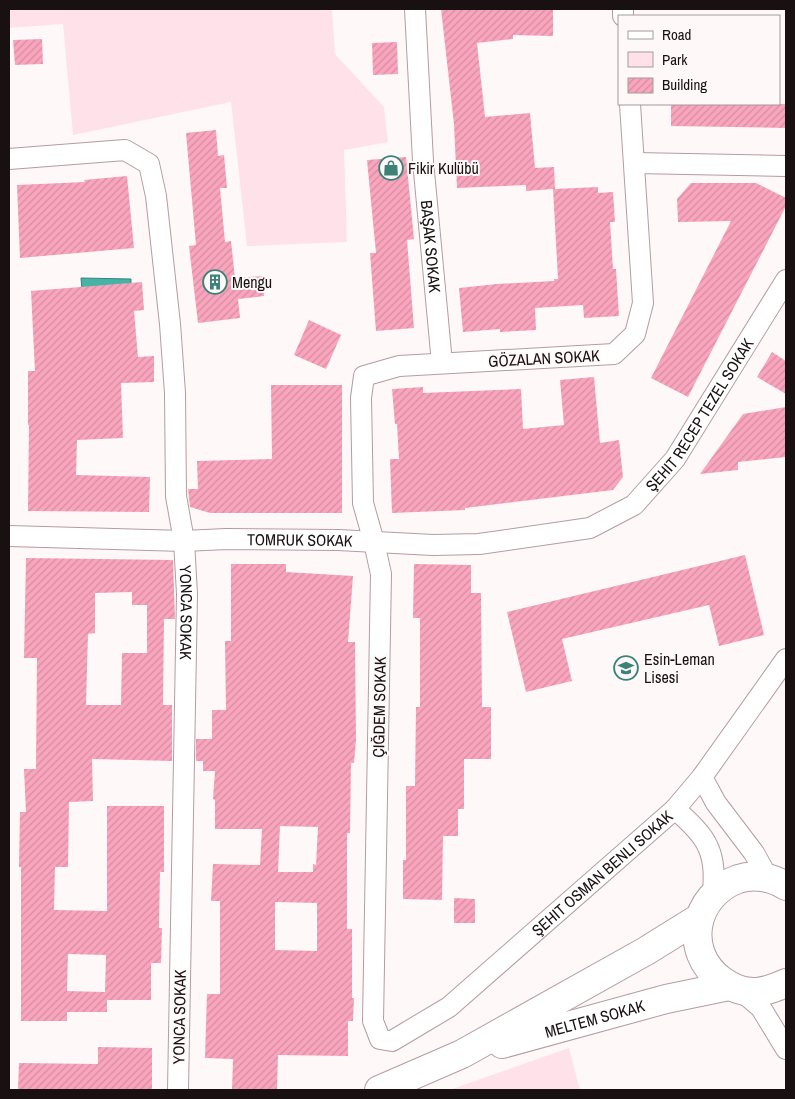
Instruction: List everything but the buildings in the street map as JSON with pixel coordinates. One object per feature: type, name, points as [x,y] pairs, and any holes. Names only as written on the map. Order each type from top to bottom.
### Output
[{"type":"main road","points":[[734,988],[713,974],[702,957],[697,938],[699,918],[714,894],[728,883],[745,877],[780,882]]},
{"type":"main road","name":"MELTEM SOKAK","points":[[391,1088],[462,1054],[646,951],[699,918]]},
{"type":"main road","name":"MELTEM SOKAK","points":[[462,1054],[666,999],[734,988],[756,992],[772,989],[786,983]]},
{"type":"street","name":"BAŞAK SOKAK","points":[[415,9],[423,161],[442,363]]},
{"type":"street","name":"GÖZALAN SOKAK","points":[[364,376],[399,366],[614,354],[635,334],[643,303],[630,105]]},
{"type":"street","name":"YONCA SOKAK","points":[[9,158],[124,150],[149,164],[156,196],[170,324],[175,393],[176,496],[184,541],[186,641],[178,1090]]},
{"type":"street","points":[[635,163],[786,166]]},
{"type":"street","name":"ŞEHIT RECEP TEZEL SOKAK","points":[[590,528],[634,505],[675,459],[786,280]]},
{"type":"street","name":"ÇIĞDEM SOKAK","points":[[364,376],[361,398],[363,503],[381,574],[374,1021],[380,1039]]},
{"type":"street","name":"TOMRUK SOKAK","points":[[9,536],[184,541],[226,539],[374,542],[433,545],[479,544],[590,528]]},
{"type":"street","name":"ŞEHIT OSMAN BENLI SOKAK","points":[[380,1039],[392,1041],[450,1007],[675,809],[702,777],[786,659]]},
{"type":"street","points":[[702,777],[716,803],[754,853],[780,882]]},
{"type":"street","points":[[675,809],[694,827],[708,847],[714,869],[714,894]]},
{"type":"street","points":[[734,988],[761,1008],[786,1049]]},
{"type":"green space","points":[[9,9],[332,9],[335,54],[384,107],[388,142],[344,150],[347,242],[247,246],[231,102],[73,135],[63,24],[9,28]]},
{"type":"green space","points":[[569,1048],[580,1090],[449,1090]]},
{"type":"shaded area","points":[[81,278],[131,279],[131,298],[82,290]]},
{"type":"place","name":"Fikir Kulübü","points":[[391,168]]},
{"type":"place","name":"Mengu","points":[[215,282]]},
{"type":"place","name":"Esin-Leman Lisesi","points":[[626,668]]}]
